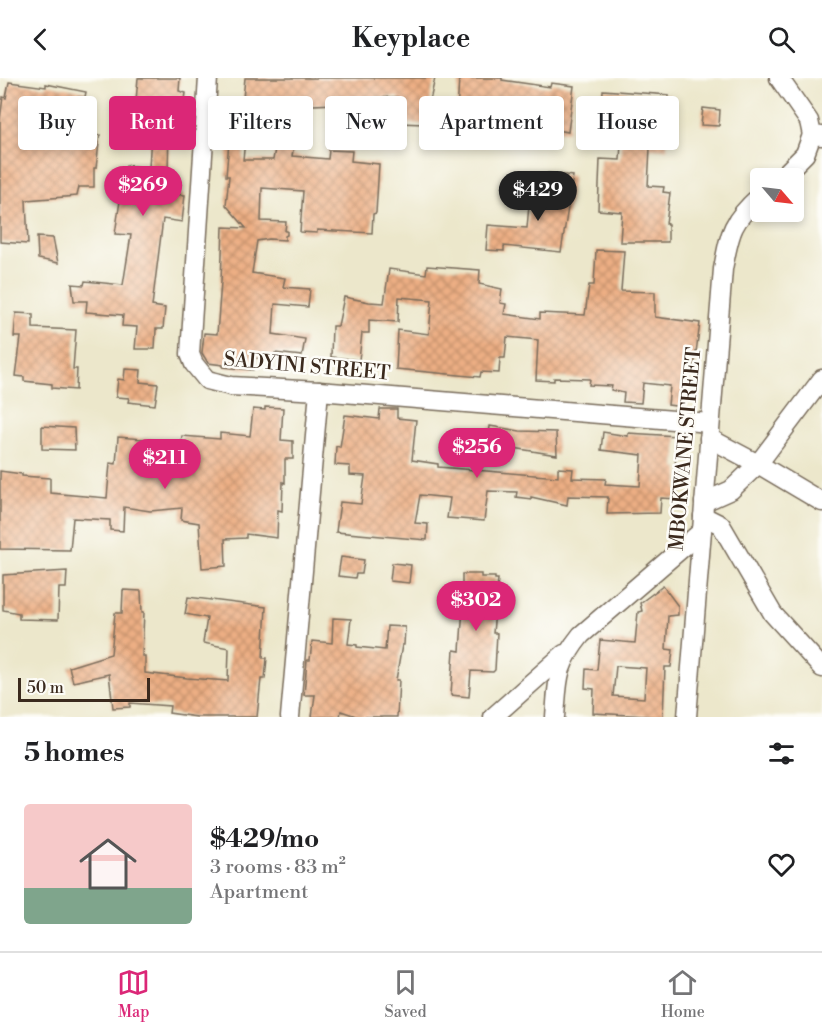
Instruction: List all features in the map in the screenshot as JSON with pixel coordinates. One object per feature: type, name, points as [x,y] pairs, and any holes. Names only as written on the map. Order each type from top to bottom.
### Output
[{"type":"street","name":"SADYINI STREET","points":[[208,78],[190,354],[207,380],[217,383],[710,430]]},
{"type":"street","points":[[779,78],[817,135],[805,154],[791,168]]},
{"type":"street","name":"MBOKWANE STREET","points":[[687,717],[726,251],[735,223],[750,205]]},
{"type":"street","points":[[493,717],[570,649],[581,635],[758,464],[822,379]]},
{"type":"street","points":[[290,717],[319,391]]},
{"type":"street","points":[[710,430],[758,464],[822,502]]},
{"type":"street","points":[[703,516],[721,525],[773,614],[822,668]]},
{"type":"street","points":[[555,717],[559,673],[570,649]]},
{"type":"building","points":[[138,78],[180,78],[179,91],[186,93],[186,96],[136,96]]},
{"type":"building","points":[[245,78],[435,78],[431,96],[419,96],[419,124],[407,123],[407,96],[325,96],[325,104],[313,105],[313,96],[243,96]]},
{"type":"building","points":[[459,78],[502,78],[502,80],[550,87],[551,83],[574,86],[568,132],[564,131],[564,96],[458,96]]},
{"type":"building","points":[[9,82],[46,87],[46,84],[86,92],[85,96],[18,96],[18,150],[97,150],[97,135],[100,135],[96,168],[94,168],[94,187],[79,187],[77,196],[26,200],[28,244],[0,242],[0,119],[3,97],[6,98]]},
{"type":"building","points":[[603,90],[669,95],[669,96],[603,96]]},
{"type":"building","points":[[703,108],[720,110],[719,126],[701,125]]},
{"type":"building","points":[[150,150],[169,150],[168,171],[173,171],[170,194],[185,195],[182,222],[163,219],[152,306],[165,308],[163,329],[156,329],[155,349],[135,349],[137,327],[122,326],[123,315],[86,312],[87,301],[74,301],[72,284],[84,285],[85,281],[123,285],[131,235],[115,234],[120,201],[123,201],[122,188],[126,165],[149,168]]},
{"type":"building","points":[[228,150],[244,150],[243,160],[273,160],[275,150],[293,150],[292,156],[328,159],[329,150],[352,151],[351,161],[379,164],[376,213],[373,214],[372,233],[317,230],[317,233],[300,232],[303,191],[262,188],[261,221],[286,222],[287,235],[285,240],[257,241],[252,273],[285,278],[283,287],[310,289],[308,307],[275,304],[273,334],[305,339],[302,356],[275,353],[274,359],[254,358],[253,370],[208,363],[202,353],[204,333],[217,334],[223,227],[246,228],[226,205],[229,176],[226,176]]},
{"type":"building","points":[[621,150],[650,150],[648,186],[664,187],[663,192],[670,193],[666,224],[668,224],[668,242],[620,242],[622,212],[598,210],[600,159],[620,160]]},
{"type":"building","points":[[548,173],[573,176],[561,252],[504,246],[504,251],[486,250],[488,225],[527,228],[529,205],[546,205]]},
{"type":"building","points":[[37,237],[53,238],[58,263],[38,259]]},
{"type":"building","points":[[596,250],[624,251],[621,291],[655,292],[655,317],[700,323],[694,367],[689,366],[686,399],[684,399],[683,407],[668,405],[670,386],[643,383],[641,403],[623,402],[624,393],[611,390],[612,386],[589,385],[590,379],[536,380],[538,340],[507,337],[505,358],[500,358],[499,373],[481,372],[480,377],[396,369],[398,330],[429,334],[432,300],[399,297],[398,322],[369,320],[369,333],[362,333],[359,360],[331,357],[332,326],[338,326],[344,297],[384,303],[389,269],[426,274],[427,266],[480,270],[479,284],[502,289],[500,303],[506,304],[504,314],[540,319],[540,313],[585,315],[589,285],[594,285]]},
{"type":"building","points":[[16,313],[33,314],[33,328],[76,330],[73,369],[77,369],[76,390],[52,388],[52,384],[24,381],[24,377],[16,376],[21,337],[14,337]]},
{"type":"building","points":[[125,369],[141,370],[140,382],[158,384],[155,405],[128,402],[129,398],[116,397],[118,379],[124,380]]},
{"type":"building","points":[[265,407],[283,408],[281,440],[293,441],[293,459],[285,459],[285,483],[283,482],[282,511],[278,510],[277,538],[246,534],[246,538],[225,539],[226,566],[202,568],[199,523],[181,520],[182,508],[150,511],[124,507],[123,531],[110,530],[110,520],[73,518],[70,550],[0,549],[0,471],[22,474],[22,476],[50,478],[50,493],[107,498],[110,463],[116,464],[118,437],[181,442],[182,436],[220,439],[220,433],[250,436],[253,409],[265,410]]},
{"type":"building","points":[[380,409],[397,409],[397,418],[416,420],[412,460],[438,464],[438,467],[558,477],[558,468],[573,469],[572,478],[606,479],[605,484],[640,486],[642,455],[601,450],[603,432],[628,436],[628,433],[677,436],[675,469],[679,468],[677,499],[661,498],[660,513],[607,514],[608,497],[568,496],[567,505],[531,497],[531,499],[516,497],[517,492],[488,491],[484,521],[447,518],[450,498],[420,495],[415,523],[428,524],[427,540],[336,532],[340,502],[361,504],[365,476],[350,475],[350,466],[335,465],[336,446],[340,447],[345,415],[379,419]]},
{"type":"building","points":[[42,426],[74,428],[75,450],[42,449]]},
{"type":"building","points":[[490,426],[520,431],[556,432],[557,455],[488,444]]},
{"type":"building","points":[[341,557],[364,560],[362,574],[356,574],[355,578],[338,576]]},
{"type":"building","points":[[392,563],[411,565],[409,583],[390,581]]},
{"type":"building","points":[[67,571],[66,588],[59,588],[58,620],[19,619],[19,613],[3,610],[3,575]]},
{"type":"building","points":[[462,574],[481,574],[481,577],[498,579],[493,633],[497,633],[495,670],[493,672],[471,671],[469,697],[451,695],[454,650],[460,651],[464,592],[462,592]]},
{"type":"building","points":[[663,586],[678,606],[678,615],[668,616],[666,649],[673,650],[671,667],[665,667],[663,717],[593,713],[594,689],[585,688],[586,669],[597,670],[600,640],[635,643],[638,612],[642,611],[640,603]],"holes":[[[616,666],[646,668],[644,698],[613,696]]]},
{"type":"building","points":[[123,590],[141,591],[142,612],[144,612],[142,656],[145,656],[145,673],[187,678],[228,681],[229,648],[203,643],[207,618],[185,614],[188,597],[266,607],[263,658],[267,658],[265,679],[261,679],[257,717],[197,717],[169,713],[170,706],[130,703],[130,707],[113,708],[109,674],[73,682],[69,667],[111,654],[115,613],[122,613]]},
{"type":"building","points":[[333,618],[351,619],[348,644],[357,645],[357,647],[385,650],[387,626],[405,627],[404,645],[402,645],[396,680],[399,680],[397,717],[359,717],[341,711],[340,717],[312,717],[315,695],[304,695],[307,660],[310,660],[312,641],[332,643]]}]
